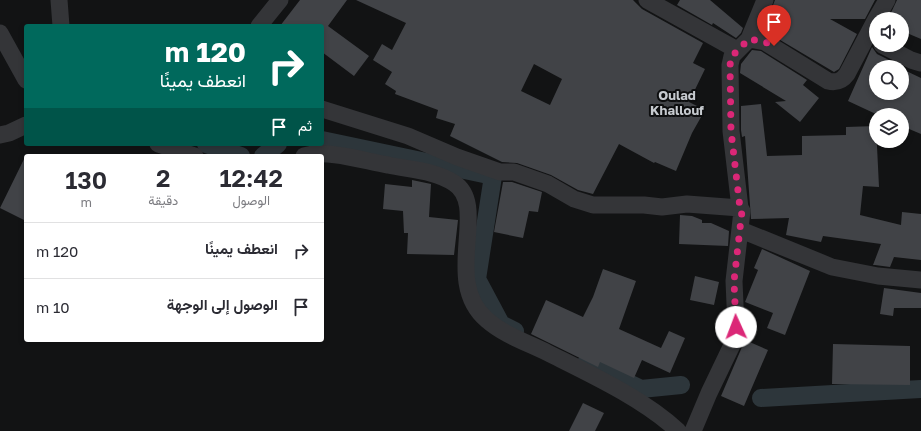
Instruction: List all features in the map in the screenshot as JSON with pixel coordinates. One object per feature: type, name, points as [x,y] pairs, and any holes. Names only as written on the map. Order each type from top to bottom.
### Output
[{"type":"street","points":[[59,0],[62,24]]},
{"type":"street","points":[[261,24],[280,0]]},
{"type":"street","points":[[647,0],[743,44],[765,42],[828,81],[835,83],[840,81],[847,74],[869,49]]},
{"type":"street","points":[[693,431],[732,345],[736,327],[734,281],[742,211],[740,208],[731,131],[729,77],[732,56],[743,44],[765,0]]},
{"type":"street","points":[[880,12],[888,0]]},
{"type":"street","points":[[0,33],[24,76]]},
{"type":"street","points":[[895,52],[921,63]]},
{"type":"street","points":[[324,110],[408,136],[457,157],[500,172],[514,172],[548,184],[574,199],[593,205],[644,205],[662,208],[687,204],[740,208]]},
{"type":"street","points":[[0,135],[9,134],[24,126]]},
{"type":"street","points":[[164,146],[189,154]]},
{"type":"street","points":[[324,156],[338,156],[427,172],[460,187],[465,195],[470,217],[465,259],[467,288],[470,296],[486,319],[499,330],[567,362],[636,400],[658,414],[678,431]]},
{"type":"street","points":[[741,230],[832,267],[878,276],[921,280]]},
{"type":"building","points":[[300,0],[347,0],[328,26],[369,56],[354,76],[324,54],[324,24],[282,24]]},
{"type":"building","points":[[356,0],[633,0],[642,9],[703,43],[693,63],[705,69],[689,102],[705,110],[692,133],[676,171],[655,162],[654,163],[619,144],[593,194],[578,190],[551,175],[517,163],[502,162],[450,136],[455,124],[436,118],[438,110],[395,94],[396,91],[385,84],[392,72],[373,60],[382,44],[392,50],[406,23]],"holes":[[[534,64],[562,79],[550,105],[521,91]]]},
{"type":"building","points":[[680,0],[710,0],[743,28],[741,33],[736,38],[713,23],[712,25],[677,5]]},
{"type":"building","points":[[775,0],[875,0],[865,19],[830,19],[857,34],[839,69],[834,72],[763,31]]},
{"type":"building","points":[[897,0],[921,0],[921,39],[909,34],[909,12],[891,12]]},
{"type":"building","points":[[752,50],[761,51],[807,80],[803,85],[819,98],[800,122],[775,102],[786,101],[740,73],[741,64]]},
{"type":"building","points":[[870,52],[876,52],[889,60],[869,60],[869,100],[909,100],[909,72],[921,78],[921,134],[909,129],[909,108],[869,108],[869,111],[848,101]]},
{"type":"building","points":[[761,104],[767,156],[802,155],[802,136],[846,135],[846,127],[869,126],[869,148],[877,148],[879,187],[863,186],[860,215],[901,225],[902,212],[921,214],[921,260],[894,257],[890,267],[873,265],[881,244],[823,236],[821,242],[786,235],[789,218],[751,219],[745,136],[742,137],[741,130],[741,106]]},
{"type":"building","points":[[24,159],[24,220],[0,208]]},
{"type":"building","points":[[412,180],[431,184],[429,217],[458,220],[454,255],[407,254],[408,233],[404,233],[403,211],[383,209],[385,184],[412,187]]},
{"type":"building","points":[[503,182],[512,182],[542,192],[538,212],[529,211],[523,238],[494,232]]},
{"type":"building","points":[[680,215],[692,216],[702,220],[702,223],[711,223],[729,231],[728,246],[679,244]]},
{"type":"building","points":[[762,249],[810,271],[785,335],[767,328],[773,313],[745,302],[758,270],[754,268]]},
{"type":"building","points":[[603,269],[636,281],[619,329],[661,348],[669,331],[685,338],[670,373],[642,360],[634,378],[600,362],[598,367],[531,334],[546,300],[583,317],[593,297]]},
{"type":"building","points":[[695,276],[719,282],[714,305],[690,300]]},
{"type":"building","points":[[884,288],[921,293],[921,308],[894,308],[893,316],[880,314]]},
{"type":"building","points":[[745,340],[768,350],[744,406],[721,396]]},
{"type":"building","points":[[833,344],[910,346],[910,385],[832,384]]},
{"type":"building","points":[[583,403],[604,413],[595,431],[569,431]]},
{"type":"waterway","points":[[324,140],[493,176],[477,279],[501,324],[515,331]]},
{"type":"waterway","points":[[212,146],[235,154]]},
{"type":"waterway","points":[[266,154],[276,146]]},
{"type":"waterway","points":[[586,363],[641,389],[681,385]]},
{"type":"waterway","points":[[761,398],[921,389]]},
{"type":"district","name":"Oulad Khallouf","points":[[677,102]]},
{"type":"route","points":[[736,327],[734,281],[742,211],[740,208],[731,131],[730,65],[732,56],[749,39],[765,42],[774,46]]}]
